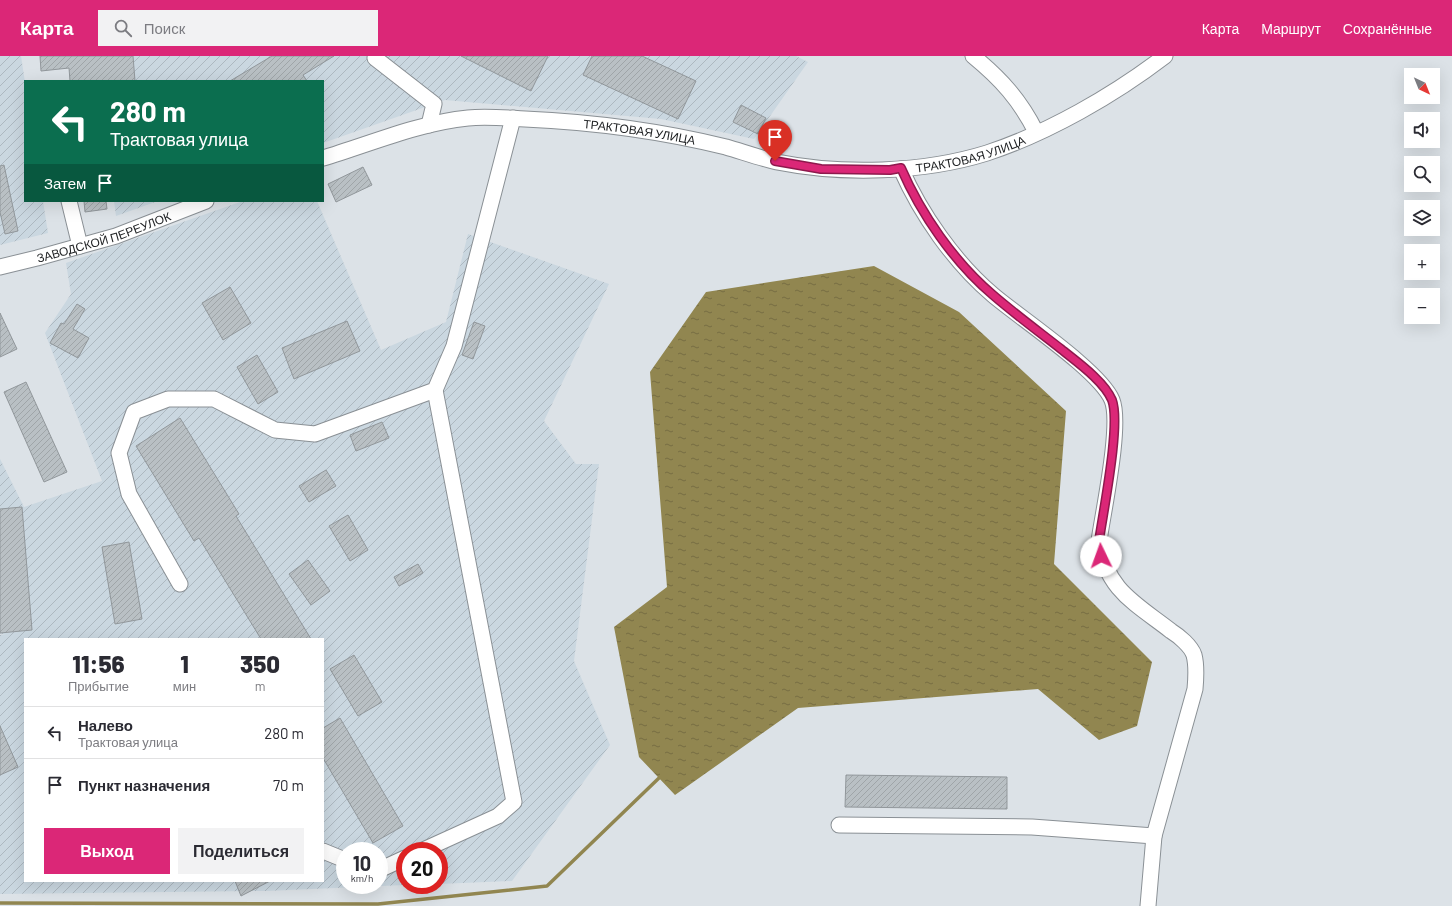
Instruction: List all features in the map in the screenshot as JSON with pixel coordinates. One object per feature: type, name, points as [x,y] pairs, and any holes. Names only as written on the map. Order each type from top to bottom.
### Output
[{"type":"street","name":"ТРАКТОВАЯ УЛИЦА","points":[[429,125],[468,118],[555,120],[664,134],[775,161],[821,169],[890,170],[941,163],[986,153],[1036,132],[1135,79],[1165,56]]},
{"type":"street","points":[[324,158],[429,125],[434,104],[374,58]]},
{"type":"street","points":[[979,58],[1016,97],[1036,132]]},
{"type":"street","points":[[441,842],[498,816],[514,802],[435,390],[454,346],[513,118]]},
{"type":"street","points":[[901,168],[920,208],[960,262],[992,294],[1087,370],[1112,400],[1114,437],[1099,541],[1101,556],[1106,572],[1117,588],[1179,637],[1194,654],[1196,674],[1195,689],[1154,836],[1148,906]]},
{"type":"street","points":[[69,202],[80,246]]},
{"type":"street","name":"ЗАВОДСКОЙ ПЕРЕУЛОК","points":[[0,267],[116,236],[203,202]]},
{"type":"street","points":[[180,584],[129,494],[119,453],[134,412],[168,399],[214,399],[275,430],[315,434],[435,390]]},
{"type":"street","points":[[839,825],[1032,827],[1154,836]]},
{"type":"street","points":[[324,851],[336,856]]},
{"type":"shaded area","points":[[0,56],[21,56],[25,80],[24,202],[43,202],[48,233],[0,245]]},
{"type":"shaded area","points":[[94,56],[796,56],[808,62],[754,139],[661,119],[445,100],[324,143],[324,80],[98,80]]},
{"type":"shaded area","points":[[114,202],[155,202],[116,216]]},
{"type":"shaded area","points":[[240,202],[317,202],[381,350],[446,322],[468,234],[609,284],[544,421],[576,464],[599,464],[574,661],[610,745],[512,881],[448,884],[448,842],[396,842],[396,885],[388,886],[388,842],[336,842],[336,888],[265,891],[0,894],[0,635],[6,634],[0,634],[0,459],[24,507],[102,481],[45,333],[71,294],[66,263]]},
{"type":"water","points":[[874,266],[959,312],[1066,411],[1054,564],[1152,662],[1137,726],[1099,740],[1038,689],[798,708],[675,795],[639,757],[614,627],[667,587],[650,372],[706,292]]},
{"type":"building","points":[[40,56],[133,56],[135,80],[70,80],[69,68],[41,71]]},
{"type":"building","points":[[272,56],[334,56],[303,75],[306,80],[232,80]]},
{"type":"building","points":[[461,56],[548,56],[531,91]]},
{"type":"building","points":[[592,56],[642,56],[696,81],[678,119],[583,75]]},
{"type":"building","points":[[741,105],[766,118],[758,134],[733,122]]},
{"type":"building","points":[[4,165],[18,231],[5,234],[0,212],[0,166]]},
{"type":"building","points":[[363,167],[372,185],[336,202],[328,184]]},
{"type":"building","points":[[84,202],[106,202],[107,209],[85,212]]},
{"type":"building","points":[[230,287],[251,323],[223,340],[202,303]]},
{"type":"building","points":[[77,304],[85,309],[73,329],[89,338],[78,358],[50,343],[61,323],[64,324]]},
{"type":"building","points":[[0,313],[17,349],[0,357]]},
{"type":"building","points":[[347,321],[360,351],[294,379],[282,348]]},
{"type":"building","points":[[474,322],[485,326],[473,359],[462,355]]},
{"type":"building","points":[[257,355],[278,392],[258,404],[237,367]]},
{"type":"building","points":[[26,382],[67,472],[44,482],[4,392]]},
{"type":"building","points":[[180,418],[239,514],[236,516],[310,638],[260,638],[199,538],[194,541],[136,446]]},
{"type":"building","points":[[382,422],[389,438],[356,451],[350,435]]},
{"type":"building","points":[[326,470],[336,486],[309,502],[299,486]]},
{"type":"building","points":[[22,507],[32,630],[0,633],[0,509]]},
{"type":"building","points":[[348,515],[368,550],[350,561],[329,526]]},
{"type":"building","points":[[129,542],[142,619],[115,624],[102,547]]},
{"type":"building","points":[[308,560],[330,591],[311,605],[289,574]]},
{"type":"building","points":[[418,564],[423,573],[399,586],[394,577]]},
{"type":"building","points":[[354,655],[382,702],[358,716],[330,669]]},
{"type":"building","points":[[340,718],[403,826],[372,842],[324,760],[324,727]]},
{"type":"building","points":[[0,726],[18,767],[0,775]]},
{"type":"building","points":[[846,775],[1007,777],[1007,809],[845,807]]},
{"type":"building","points":[[235,882],[268,882],[241,896]]},
{"type":"waterway","points":[[0,903],[378,904],[547,886],[659,778]]},
{"type":"route","points":[[775,161],[821,169],[890,170],[901,168],[911,192],[920,208],[960,262],[992,294],[1087,370],[1101,385],[1112,400],[1114,437],[1099,541],[1101,556]]}]
